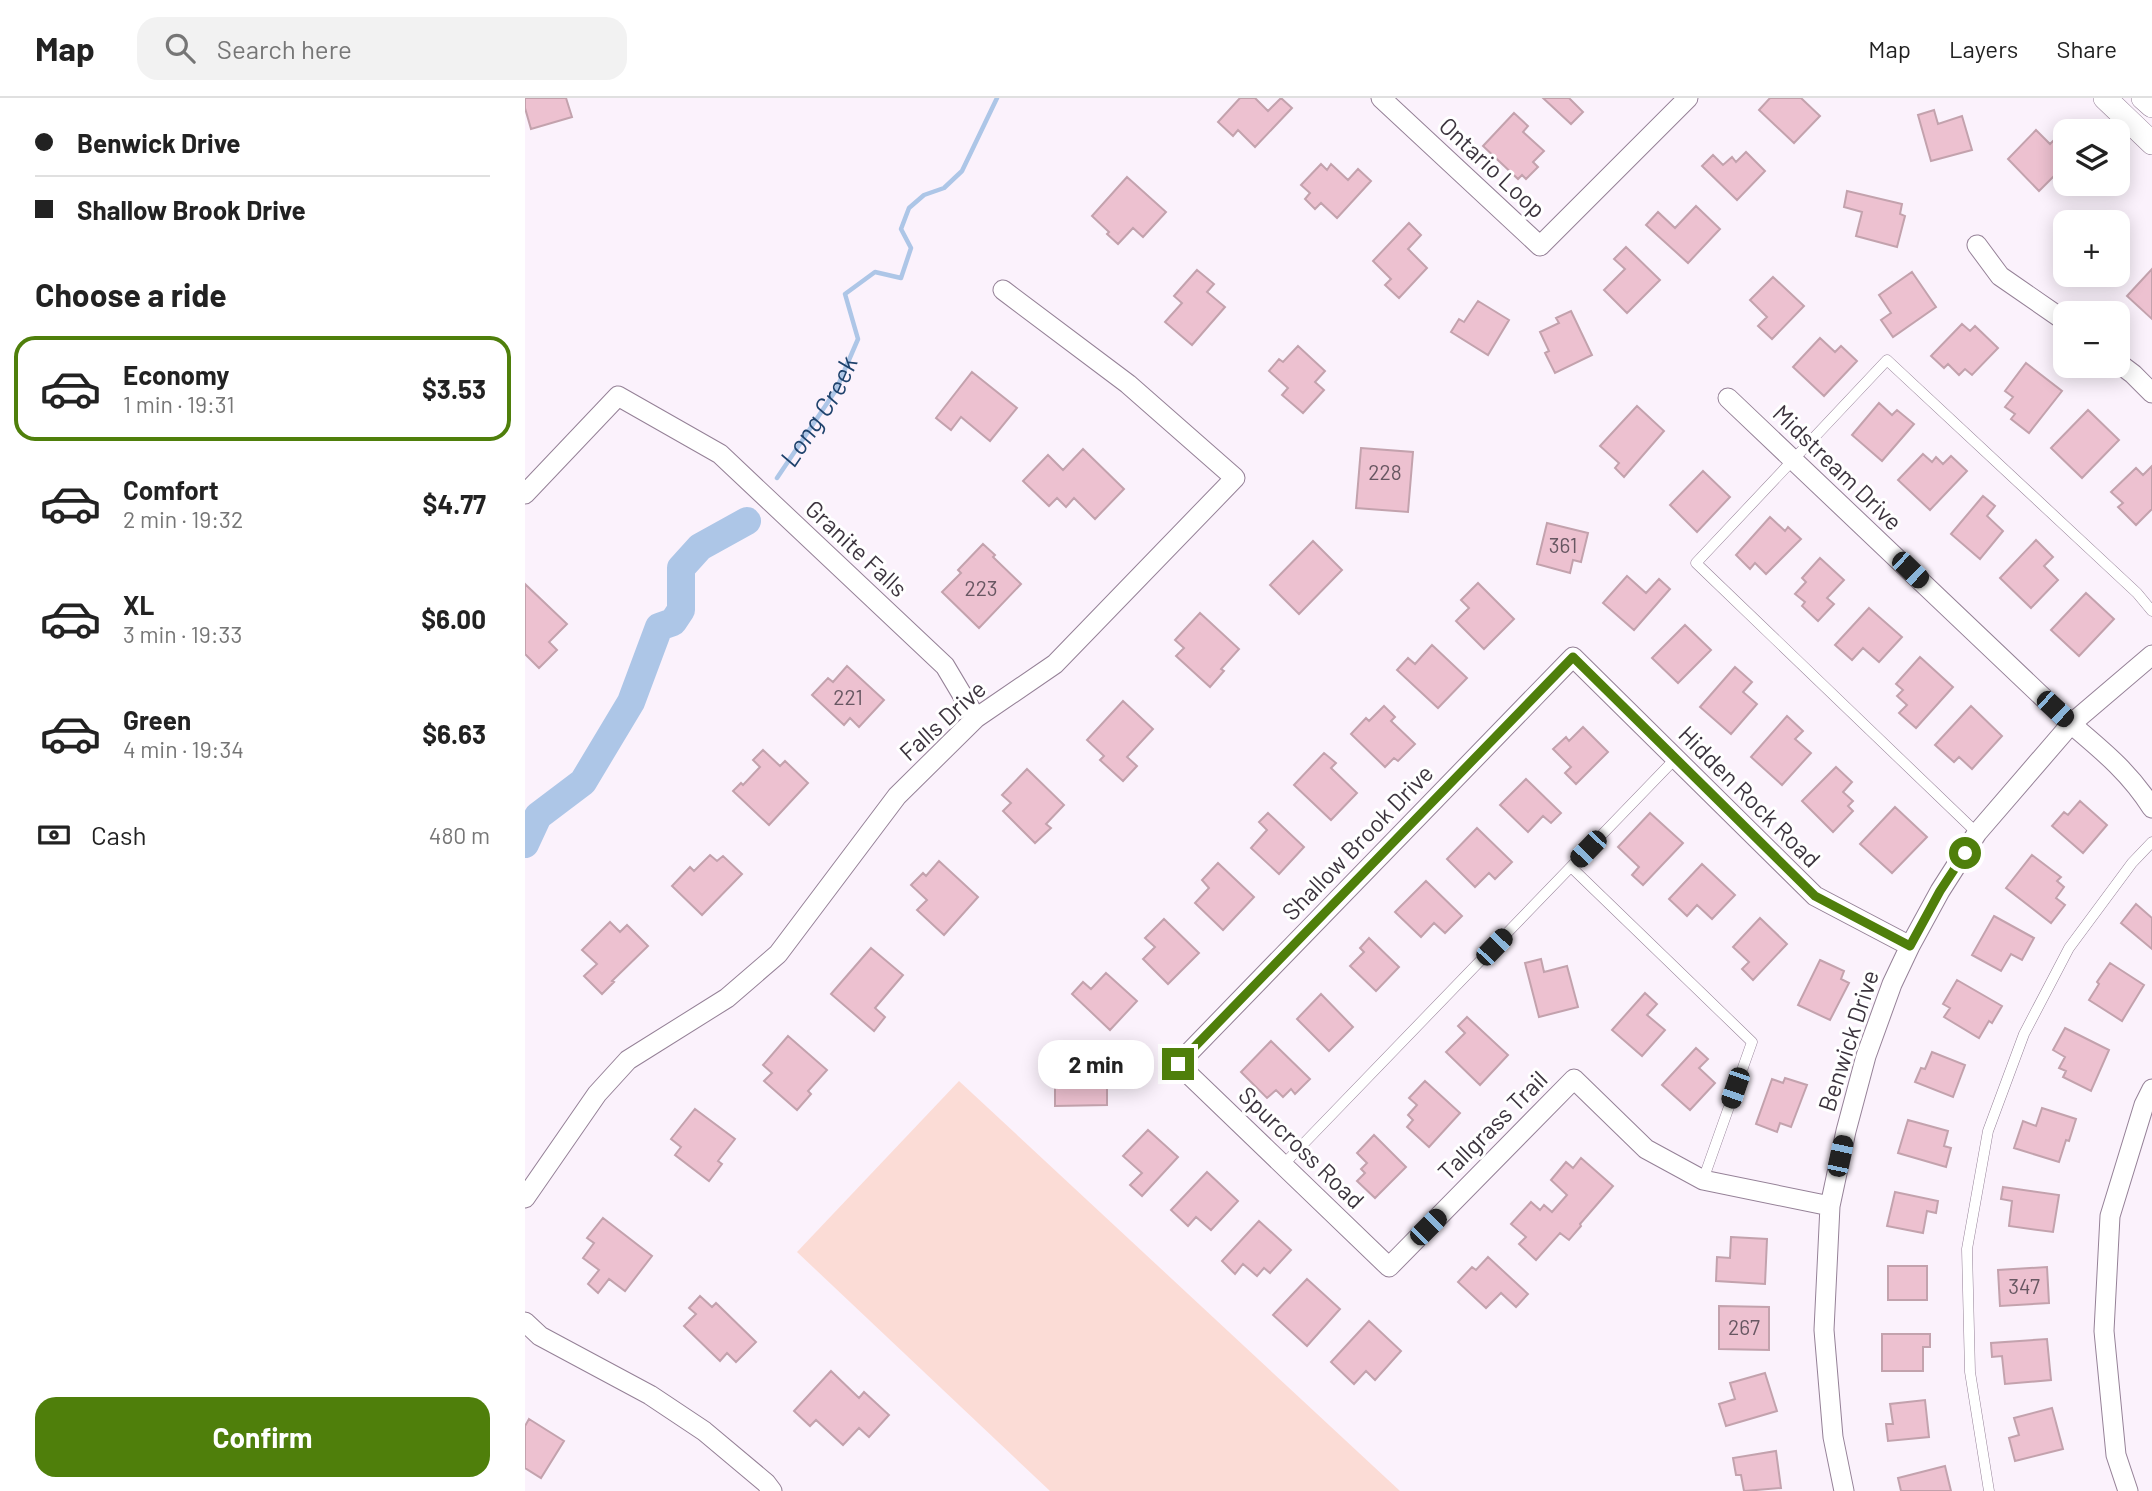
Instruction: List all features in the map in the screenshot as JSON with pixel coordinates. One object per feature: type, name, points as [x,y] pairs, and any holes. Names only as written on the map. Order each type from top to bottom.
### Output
[{"type":"street","name":"Ontario Loop","points":[[1381,98],[1540,246],[1688,98]]},
{"type":"street","points":[[2105,98],[2152,144]]},
{"type":"street","points":[[2143,98],[2152,106]]},
{"type":"street","points":[[1977,245],[2000,276],[2053,313]]},
{"type":"street","name":"Falls Drive","points":[[525,1198],[597,1094],[628,1060],[727,998],[778,954],[897,796],[977,718],[1055,664],[1235,478],[1128,384],[1003,290]]},
{"type":"street","points":[[2130,372],[2152,393]]},
{"type":"street","name":"Granite Falls","points":[[525,494],[618,396],[720,454],[945,666],[977,718]]},
{"type":"street","name":"Midstream Drive","points":[[1728,398],[2071,724],[2121,767],[2136,783],[2152,808]]},
{"type":"street","name":"Benwick Drive","points":[[1845,1491],[1833,1437],[1824,1330],[1830,1206],[1865,1056],[1892,984],[1910,946],[1940,891],[1977,834],[2071,724],[2152,655]]},
{"type":"street","name":"Hidden Rock Road","points":[[1573,657],[1815,896],[1910,946]]},
{"type":"street","name":"Shallow Brook Drive","points":[[1178,1064],[1573,657]]},
{"type":"street","name":"Spurcross Road","points":[[1178,1064],[1389,1267]]},
{"type":"street","name":"Tallgrass Trail","points":[[1389,1267],[1574,1079],[1646,1149],[1703,1180]]},
{"type":"street","points":[[2128,1491],[2116,1455],[2104,1331],[2110,1216],[2144,1105],[2152,1089]]},
{"type":"street","points":[[1703,1180],[1830,1206]]},
{"type":"street","points":[[525,1322],[540,1336],[650,1395],[704,1431],[772,1491]]},
{"type":"lane","points":[[1977,834],[1696,563],[1887,360],[2127,583],[2152,611]]},
{"type":"lane","points":[[1283,1165],[1676,758]]},
{"type":"lane","points":[[1989,1491],[1970,1372],[1967,1249],[1988,1131],[2024,1034],[2069,948],[2132,863],[2152,842]]},
{"type":"lane","points":[[1571,867],[1752,1042],[1703,1180]]},
{"type":"shaded area","points":[[959,1081],[1400,1491],[1050,1491],[797,1252]]},
{"type":"building","points":[[525,98],[566,98],[572,117],[531,129]]},
{"type":"building","points":[[1240,98],[1255,98],[1268,111],[1281,98],[1292,108],[1255,147],[1238,130],[1233,136],[1218,122]]},
{"type":"building","points":[[1543,98],[1569,98],[1583,112],[1571,124]]},
{"type":"building","points":[[1770,98],[1801,98],[1820,116],[1794,143],[1759,110]]},
{"type":"building","points":[[1934,110],[1938,124],[1962,116],[1972,150],[1931,161],[1918,115]]},
{"type":"building","points":[[1514,113],[1528,126],[1523,132],[1544,151],[1533,162],[1538,167],[1526,179],[1522,175],[1518,179],[1483,146]]},
{"type":"building","points":[[2036,130],[2050,144],[2053,141],[2053,177],[2039,191],[2008,159]]},
{"type":"building","points":[[1746,152],[1765,171],[1737,200],[1702,166],[1713,155],[1723,165],[1732,157],[1736,162]]},
{"type":"building","points":[[1321,164],[1327,170],[1331,164],[1348,180],[1358,169],[1371,181],[1337,218],[1321,203],[1315,209],[1305,199],[1310,193],[1301,185]]},
{"type":"building","points":[[1127,177],[1166,212],[1143,237],[1133,228],[1118,244],[1092,216]]},
{"type":"building","points":[[1847,191],[1902,204],[1900,214],[1905,216],[1897,247],[1856,236],[1862,212],[1844,207]]},
{"type":"building","points":[[1696,206],[1720,229],[1688,263],[1646,225],[1658,212],[1675,228]]},
{"type":"building","points":[[1409,223],[1421,235],[1408,249],[1427,268],[1399,298],[1385,285],[1391,279],[1373,261]]},
{"type":"building","points":[[1626,247],[1660,280],[1627,313],[1604,290],[1625,269],[1614,259]]},
{"type":"building","points":[[2152,269],[2152,319],[2127,296]]},
{"type":"building","points":[[1197,270],[1214,284],[1207,292],[1225,307],[1192,345],[1165,322],[1182,303],[1174,296]]},
{"type":"building","points":[[1912,272],[1936,307],[1893,337],[1881,320],[1891,313],[1879,295]]},
{"type":"building","points":[[1773,277],[1804,306],[1772,339],[1758,326],[1767,317],[1750,300]]},
{"type":"building","points":[[1478,301],[1509,320],[1488,355],[1451,332],[1459,319],[1464,322]]},
{"type":"building","points":[[1571,311],[1592,355],[1555,373],[1545,353],[1549,351],[1540,332],[1559,323],[1556,318]]},
{"type":"building","points":[[1962,324],[1970,331],[1975,326],[1998,348],[1972,375],[1965,369],[1959,375],[1948,364],[1944,368],[1931,356]]},
{"type":"building","points":[[1820,338],[1835,352],[1841,346],[1857,361],[1824,396],[1793,367]]},
{"type":"building","points":[[1298,346],[1325,371],[1315,382],[1324,390],[1303,413],[1282,395],[1288,388],[1269,371],[1279,359],[1283,362]]},
{"type":"building","points":[[2026,363],[2062,391],[2029,433],[2011,419],[2015,414],[2005,407],[2013,397],[2005,391]]},
{"type":"building","points":[[972,372],[1017,408],[990,441],[961,417],[951,430],[936,418]]},
{"type":"building","points":[[1879,403],[1892,415],[1897,410],[1914,424],[1882,461],[1852,435]]},
{"type":"building","points":[[1637,406],[1664,431],[1624,477],[1615,468],[1619,463],[1600,446]]},
{"type":"building","points":[[2088,410],[2119,440],[2082,478],[2051,448]]},
{"type":"building","points":[[1361,448],[1413,452],[1408,512],[1356,508]]},
{"type":"building","points":[[1083,449],[1124,489],[1095,519],[1074,498],[1066,507],[1057,498],[1049,506],[1023,481],[1048,455],[1063,470]]},
{"type":"building","points":[[1923,454],[1932,462],[1936,457],[1943,464],[1951,456],[1967,471],[1930,510],[1898,480]]},
{"type":"building","points":[[2152,466],[2152,509],[2136,525],[2118,507],[2123,503],[2111,492],[2136,468],[2143,475]]},
{"type":"building","points":[[1703,471],[1730,497],[1697,532],[1670,505]]},
{"type":"building","points":[[1983,496],[1995,506],[1987,516],[2003,531],[1980,559],[1951,534]]},
{"type":"building","points":[[1770,517],[1785,531],[1788,527],[1801,539],[1766,574],[1755,563],[1750,569],[1736,555]]},
{"type":"building","points":[[1547,523],[1588,533],[1581,562],[1573,560],[1570,573],[1537,564]]},
{"type":"building","points":[[2036,540],[2053,557],[2044,566],[2058,580],[2031,608],[2000,578]]},
{"type":"building","points":[[1313,541],[1342,570],[1299,614],[1270,585]]},
{"type":"building","points":[[983,544],[1021,584],[979,628],[942,592],[961,573],[958,570]]},
{"type":"building","points":[[1820,558],[1844,580],[1827,598],[1834,604],[1818,621],[1802,606],[1805,602],[1795,594],[1806,582],[1802,578]]},
{"type":"building","points":[[1627,576],[1646,593],[1659,579],[1670,589],[1634,630],[1603,603]]},
{"type":"building","points":[[1478,583],[1514,619],[1484,649],[1456,621],[1469,608],[1461,600]]},
{"type":"building","points":[[525,584],[567,624],[549,642],[557,650],[539,668],[525,654]]},
{"type":"building","points":[[2086,593],[2114,619],[2079,656],[2051,630]]},
{"type":"building","points":[[1869,608],[1902,637],[1879,662],[1863,648],[1852,660],[1835,645]]},
{"type":"building","points":[[1200,613],[1239,649],[1221,669],[1224,671],[1210,687],[1176,656],[1184,648],[1175,640]]},
{"type":"building","points":[[1685,625],[1711,650],[1678,683],[1652,658]]},
{"type":"building","points":[[1432,645],[1467,678],[1438,708],[1397,670],[1408,658],[1415,664]]},
{"type":"building","points":[[1920,657],[1953,687],[1916,728],[1899,713],[1907,705],[1897,696],[1903,690],[1896,684]]},
{"type":"building","points":[[847,666],[884,700],[859,727],[850,718],[844,725],[812,695],[828,678],[833,682]]},
{"type":"building","points":[[1735,667],[1752,682],[1743,692],[1757,704],[1731,734],[1700,707]]},
{"type":"building","points":[[1123,701],[1153,729],[1127,757],[1137,766],[1123,781],[1100,760],[1104,756],[1087,740]]},
{"type":"building","points":[[1384,706],[1395,717],[1391,721],[1415,744],[1398,761],[1394,758],[1385,767],[1351,734],[1366,718],[1369,721]]},
{"type":"building","points":[[1971,706],[2002,736],[1972,769],[1959,757],[1954,762],[1935,745]]},
{"type":"building","points":[[1787,716],[1803,731],[1795,739],[1811,753],[1782,785],[1751,757]]},
{"type":"building","points":[[1583,727],[1608,752],[1576,784],[1565,773],[1571,767],[1553,749],[1566,737],[1569,741]]},
{"type":"building","points":[[763,750],[780,766],[785,761],[808,783],[769,825],[733,791],[741,783],[743,785],[760,767],[753,760]]},
{"type":"building","points":[[1324,753],[1336,763],[1331,768],[1357,793],[1331,820],[1294,785]]},
{"type":"building","points":[[1836,767],[1852,782],[1843,792],[1853,801],[1848,806],[1853,811],[1833,832],[1802,801]]},
{"type":"building","points":[[1027,769],[1064,805],[1046,824],[1051,828],[1035,843],[1003,811],[1011,803],[1002,795]]},
{"type":"building","points":[[1526,779],[1561,813],[1551,823],[1543,816],[1528,832],[1500,805]]},
{"type":"building","points":[[2080,801],[2107,825],[2083,853],[2052,826],[2064,812],[2068,815]]},
{"type":"building","points":[[1895,807],[1927,837],[1892,873],[1860,844]]},
{"type":"building","points":[[1268,813],[1304,847],[1279,874],[1251,848],[1267,830],[1259,822]]},
{"type":"building","points":[[1650,813],[1683,843],[1643,885],[1632,875],[1639,867],[1618,847]]},
{"type":"building","points":[[1477,828],[1512,862],[1495,879],[1489,873],[1475,887],[1447,859]]},
{"type":"building","points":[[710,855],[717,861],[723,856],[742,874],[702,915],[672,886],[690,867],[694,871]]},
{"type":"building","points":[[2032,855],[2061,877],[2057,881],[2064,887],[2056,898],[2065,905],[2051,923],[2006,888]]},
{"type":"building","points":[[939,861],[978,897],[944,935],[917,910],[927,900],[911,885],[923,873],[926,876]]},
{"type":"building","points":[[1218,863],[1254,897],[1223,930],[1195,903],[1209,888],[1202,880]]},
{"type":"building","points":[[1702,864],[1735,895],[1712,919],[1697,905],[1687,916],[1669,899]]},
{"type":"building","points":[[1426,881],[1462,916],[1445,933],[1434,923],[1421,937],[1395,912]]},
{"type":"building","points":[[2136,904],[2152,918],[2152,949],[2121,923]]},
{"type":"building","points":[[1994,916],[2034,938],[2022,960],[2011,954],[2001,971],[1972,955]]},
{"type":"building","points":[[1760,918],[1787,944],[1753,980],[1742,969],[1749,962],[1733,947]]},
{"type":"building","points":[[1164,919],[1199,953],[1168,984],[1143,959],[1155,947],[1145,938]]},
{"type":"building","points":[[610,922],[620,932],[627,925],[648,946],[602,994],[584,976],[597,964],[582,950]]},
{"type":"building","points":[[1369,938],[1399,967],[1376,991],[1350,966],[1364,952],[1360,948]]},
{"type":"building","points":[[871,948],[903,975],[875,1008],[885,1017],[874,1031],[831,994]]},
{"type":"building","points":[[1541,959],[1544,972],[1567,966],[1578,1007],[1539,1017],[1525,963]]},
{"type":"building","points":[[1820,960],[1844,971],[1841,979],[1849,983],[1830,1020],[1798,1005]]},
{"type":"building","points":[[2110,963],[2144,985],[2122,1021],[2089,1000]]},
{"type":"building","points":[[1106,973],[1137,1001],[1110,1030],[1072,994],[1083,982],[1091,989]]},
{"type":"building","points":[[1957,980],[2002,1006],[1979,1038],[1944,1017],[1950,1008],[1943,1004]]},
{"type":"building","points":[[1645,993],[1657,1004],[1647,1015],[1665,1030],[1642,1056],[1612,1030]]},
{"type":"building","points":[[1321,994],[1353,1027],[1329,1051],[1297,1019]]},
{"type":"building","points":[[1467,1017],[1508,1055],[1480,1085],[1446,1052],[1465,1033],[1458,1026]]},
{"type":"building","points":[[2065,1028],[2109,1050],[2091,1091],[2063,1077],[2066,1071],[2059,1068],[2065,1057],[2053,1050]]},
{"type":"building","points":[[788,1036],[827,1070],[808,1091],[811,1094],[797,1110],[764,1081],[772,1073],[763,1065]]},
{"type":"building","points":[[1271,1041],[1310,1079],[1295,1094],[1291,1089],[1283,1097],[1276,1090],[1267,1098],[1241,1072]]},
{"type":"building","points":[[1696,1048],[1708,1059],[1699,1068],[1715,1083],[1690,1110],[1662,1085]]},
{"type":"building","points":[[1932,1052],[1965,1065],[1953,1097],[1915,1082],[1921,1068],[1925,1069]]},
{"type":"building","points":[[1107,1063],[1107,1105],[1055,1106],[1055,1084],[1065,1084],[1065,1064]]},
{"type":"building","points":[[1785,1078],[1807,1085],[1791,1127],[1780,1123],[1777,1132],[1756,1124],[1772,1079],[1783,1083]]},
{"type":"building","points":[[1425,1081],[1460,1113],[1429,1147],[1407,1127],[1413,1120],[1408,1115],[1417,1105],[1409,1098]]},
{"type":"building","points":[[2042,1108],[2076,1119],[2059,1162],[2014,1148],[2023,1121],[2036,1126]]},
{"type":"building","points":[[695,1109],[735,1139],[718,1161],[722,1164],[709,1181],[675,1155],[681,1147],[671,1139]]},
{"type":"building","points":[[1908,1120],[1948,1131],[1944,1146],[1951,1148],[1946,1167],[1898,1153]]},
{"type":"building","points":[[1148,1130],[1178,1157],[1142,1196],[1130,1185],[1142,1173],[1123,1156]]},
{"type":"building","points":[[1374,1135],[1406,1167],[1375,1198],[1357,1181],[1365,1173],[1361,1169],[1367,1163],[1357,1153]]},
{"type":"building","points":[[1581,1158],[1613,1186],[1569,1240],[1560,1233],[1536,1260],[1519,1244],[1526,1237],[1511,1224],[1531,1202],[1540,1210],[1544,1205],[1552,1212],[1567,1195],[1551,1180],[1566,1162],[1573,1168]]},
{"type":"building","points":[[1207,1172],[1238,1201],[1211,1230],[1196,1217],[1188,1226],[1171,1210]]},
{"type":"building","points":[[2003,1187],[2059,1195],[2053,1232],[2009,1226],[2012,1201],[2001,1199]]},
{"type":"building","points":[[1895,1192],[1938,1201],[1936,1213],[1927,1211],[1923,1233],[1887,1226]]},
{"type":"building","points":[[603,1218],[652,1256],[625,1291],[609,1279],[598,1293],[588,1284],[599,1270],[583,1258],[594,1243],[587,1238]]},
{"type":"building","points":[[1259,1221],[1291,1250],[1270,1273],[1264,1268],[1257,1276],[1243,1264],[1235,1274],[1222,1261]]},
{"type":"building","points":[[1731,1237],[1767,1239],[1765,1284],[1716,1281],[1717,1257],[1730,1258]]},
{"type":"building","points":[[1488,1257],[1528,1294],[1516,1307],[1501,1293],[1486,1308],[1458,1282],[1472,1267],[1476,1270]]},
{"type":"building","points":[[1888,1266],[1927,1266],[1927,1300],[1888,1300]]},
{"type":"building","points":[[2047,1267],[2049,1303],[2000,1306],[1998,1270]]},
{"type":"building","points":[[1307,1279],[1340,1309],[1307,1346],[1273,1315]]},
{"type":"building","points":[[700,1296],[712,1307],[716,1303],[756,1342],[736,1362],[727,1353],[720,1361],[684,1326],[696,1314],[689,1308]]},
{"type":"building","points":[[1719,1306],[1769,1307],[1769,1350],[1719,1349]]},
{"type":"building","points":[[1369,1321],[1401,1351],[1375,1380],[1366,1371],[1354,1384],[1331,1362]]},
{"type":"building","points":[[1882,1334],[1930,1334],[1930,1347],[1923,1347],[1923,1371],[1882,1371]]},
{"type":"building","points":[[2047,1339],[2051,1380],[2005,1384],[2002,1356],[1992,1357],[1991,1343]]},
{"type":"building","points":[[831,1371],[859,1398],[864,1392],[889,1415],[869,1437],[859,1428],[843,1445],[816,1420],[810,1426],[794,1411]]},
{"type":"building","points":[[1765,1373],[1777,1411],[1726,1426],[1719,1404],[1735,1399],[1730,1383]]},
{"type":"building","points":[[1925,1400],[1929,1437],[1888,1441],[1886,1424],[1893,1424],[1890,1404]]},
{"type":"building","points":[[2052,1408],[2063,1449],[2015,1461],[2009,1438],[2019,1435],[2014,1418]]},
{"type":"building","points":[[529,1419],[564,1441],[541,1478],[525,1468],[525,1426]]},
{"type":"building","points":[[1776,1451],[1781,1488],[1744,1491],[1741,1475],[1736,1475],[1733,1458]]},
{"type":"building","points":[[1945,1466],[1951,1491],[1901,1491],[1898,1478]]},
{"type":"waterway","name":"Long Creek","points":[[777,478],[836,390],[858,339],[845,294],[875,272],[901,278],[911,248],[901,229],[909,208],[924,195],[944,188],[962,171],[997,98]]},
{"type":"waterway","name":"Long Creek","points":[[525,844],[538,816],[583,782],[631,702],[659,627],[673,622],[681,610],[681,568],[700,547],[747,521]]},
{"type":"route","points":[[1178,1064],[1573,657],[1815,896],[1910,946],[1940,891],[1965,853]]}]
